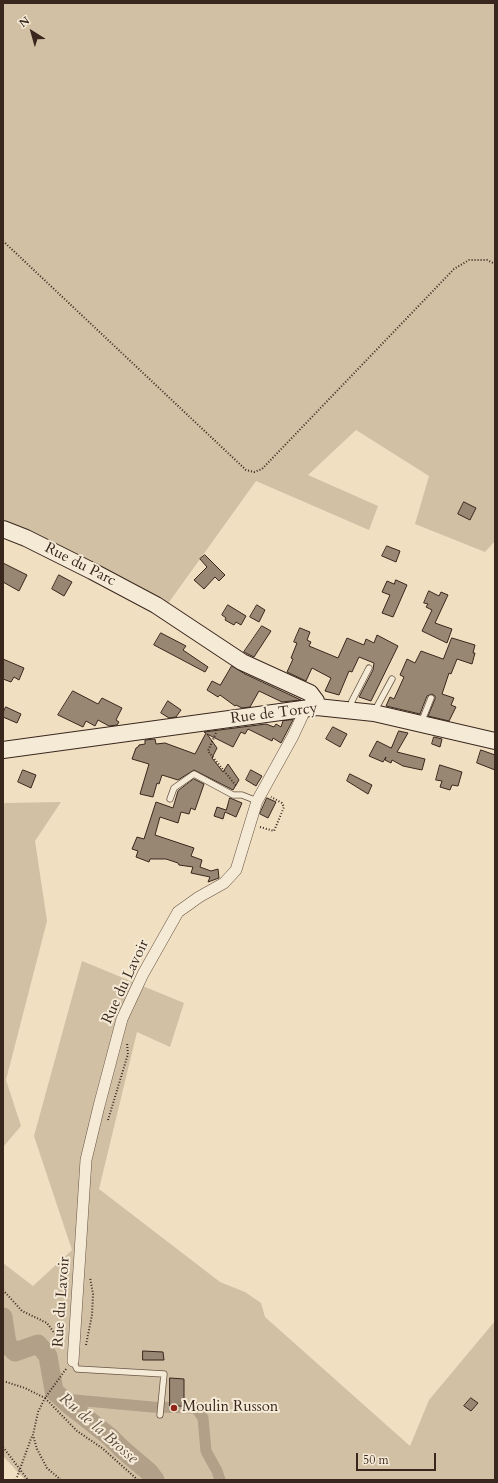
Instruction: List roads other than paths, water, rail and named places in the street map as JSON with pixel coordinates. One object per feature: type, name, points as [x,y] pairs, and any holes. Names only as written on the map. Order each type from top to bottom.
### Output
[{"type":"street","name":"Rue du Parc","points":[[3,529],[59,554],[156,604],[242,662],[310,693],[316,701],[312,707]]},
{"type":"street","name":"Rue de Torcy","points":[[3,750],[312,707],[374,712],[495,741]]},
{"type":"street","name":"Rue du Lavoir","points":[[73,1361],[86,1160],[122,1019],[143,974],[178,912],[224,883],[236,870],[259,796],[293,736],[312,707]]},
{"type":"lane","points":[[350,710],[352,701],[369,668]]},
{"type":"lane","points":[[374,712],[392,679]]},
{"type":"lane","points":[[421,723],[431,698]]},
{"type":"lane","points":[[170,799],[174,788],[194,774],[233,795],[259,796]]},
{"type":"lane","points":[[73,1361],[76,1369],[164,1374],[161,1413]]},
{"type":"waterway","name":"Ru de la Brosse","points":[[3,1317],[7,1344],[15,1352],[38,1344],[48,1356],[54,1391],[110,1437],[149,1472],[155,1480]]},
{"type":"waterway","points":[[67,1403],[75,1400],[152,1407],[196,1408],[203,1418],[206,1451],[217,1471],[220,1480]]},
{"type":"place","name":"Moulin Russon","points":[[174,1408]]}]
